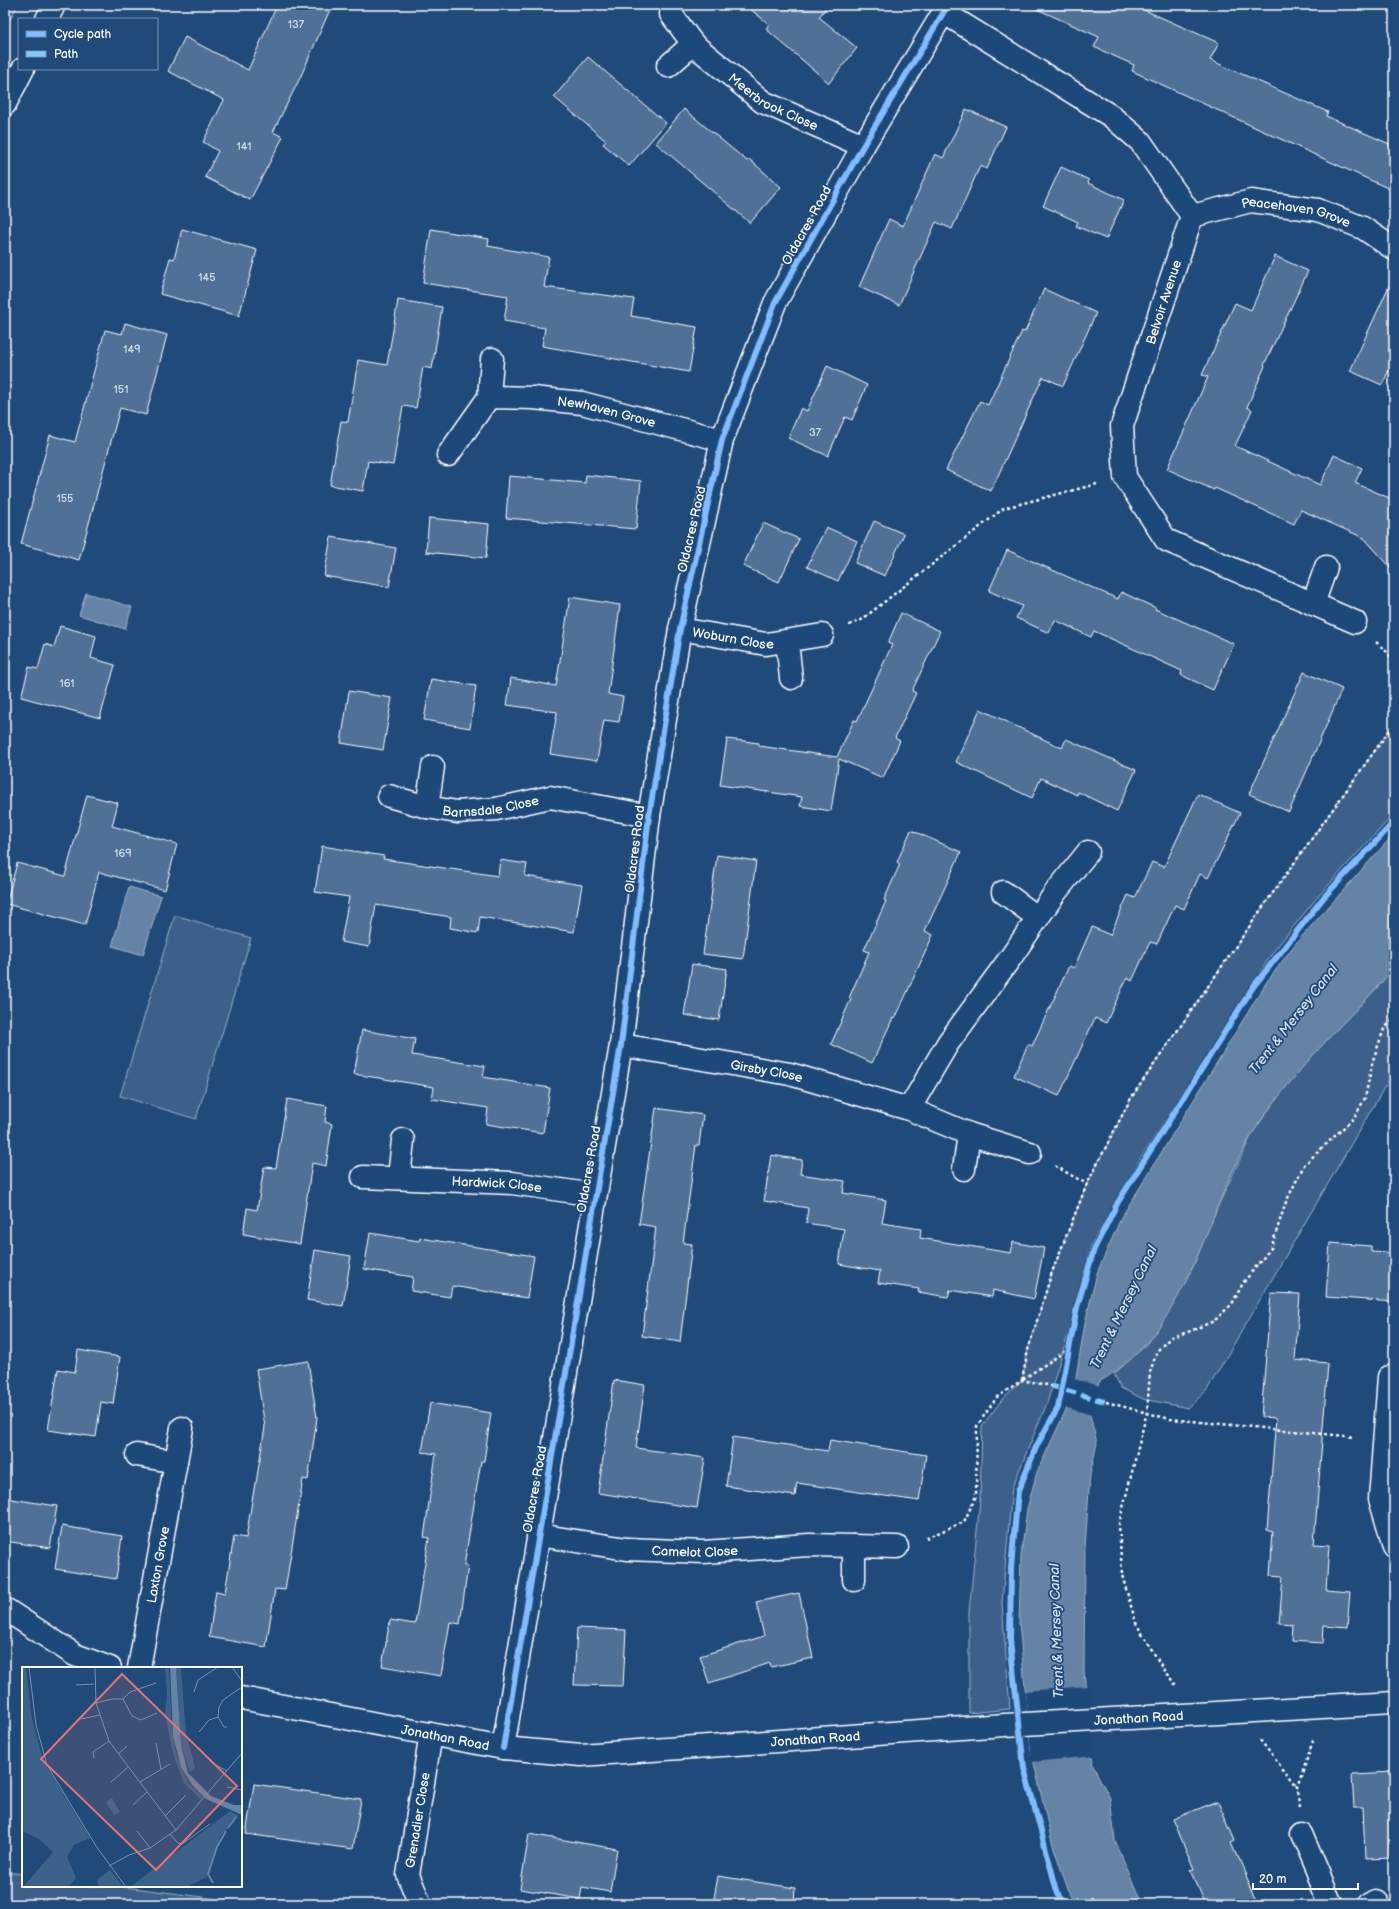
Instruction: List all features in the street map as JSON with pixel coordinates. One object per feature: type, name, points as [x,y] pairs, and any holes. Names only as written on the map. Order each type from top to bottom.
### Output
[{"type":"street","points":[[48,18],[54,5]]},
{"type":"street","points":[[945,8],[1111,116],[1140,141],[1192,216]]},
{"type":"street","name":"Oldacres Road","points":[[503,1748],[621,1045],[649,816],[680,629],[722,440],[775,303],[863,146],[945,8]]},
{"type":"street","name":"Meerbrook Close","points":[[671,14],[693,44],[764,102],[863,146]]},
{"type":"street","points":[[668,66],[693,44]]},
{"type":"street","points":[[5,104],[22,70]]},
{"type":"street","name":"Peacehaven Grove","points":[[1192,216],[1251,201],[1318,210],[1363,228],[1394,249]]},
{"type":"street","name":"Belvoir Avenue","points":[[1192,216],[1122,426],[1125,477],[1166,540],[1355,622]]},
{"type":"street","points":[[448,455],[489,397],[492,359]]},
{"type":"street","name":"Newhaven Grove","points":[[489,397],[533,398],[582,403],[722,440]]},
{"type":"street","points":[[1313,604],[1326,567]]},
{"type":"street","name":"Woburn Close","points":[[680,629],[766,644],[822,635]]},
{"type":"street","name":"Woburn Close","points":[[787,641],[791,678]]},
{"type":"street","name":"Barnsdale Close","points":[[427,807],[433,767]]},
{"type":"street","name":"Barnsdale Close","points":[[389,796],[427,807],[456,812],[496,810],[550,797],[649,816]]},
{"type":"street","points":[[909,1109],[948,1043],[1011,957],[1055,892],[1088,852]]},
{"type":"street","points":[[1003,892],[1037,917]]},
{"type":"street","name":"Girsby Close","points":[[621,1045],[790,1074],[909,1109],[969,1134],[1030,1153]]},
{"type":"street","points":[[964,1169],[969,1134]]},
{"type":"street","points":[[399,1178],[403,1140]]},
{"type":"street","name":"Hardwick Close","points":[[363,1178],[399,1178],[512,1184],[595,1195]]},
{"type":"street","points":[[1389,1377],[1391,1413],[1385,1440],[1380,1499],[1394,1546]]},
{"type":"street","name":"Laxton Grove","points":[[139,1667],[182,1428]]},
{"type":"street","points":[[137,1455],[176,1462]]},
{"type":"street","name":"Camelot Close","points":[[538,1536],[628,1549],[703,1552],[809,1545],[897,1547]]},
{"type":"street","points":[[854,1546],[854,1580]]},
{"type":"street","points":[[5,1609],[75,1655],[107,1667]]},
{"type":"street","name":"Jonathan Road","points":[[242,1698],[503,1748],[580,1755],[1005,1725],[1394,1703]]},
{"type":"street","name":"Grenadier Close","points":[[420,1904],[408,1875],[431,1734]]},
{"type":"street","points":[[1302,1834],[1331,1904]]},
{"type":"path","points":[[822,635],[860,621],[1004,508],[1125,477]]},
{"type":"path","points":[[1022,1380],[1028,1350],[1052,1272],[1087,1184],[1131,1098],[1267,901],[1394,724]]},
{"type":"path","points":[[1199,1714],[1165,1672],[1136,1623],[1122,1576],[1120,1524],[1147,1412],[1150,1372],[1157,1351],[1171,1337],[1188,1332],[1214,1321],[1232,1304],[1243,1283],[1271,1248],[1286,1202],[1304,1165],[1354,1118],[1365,1098],[1373,1060],[1384,1029],[1394,1018]]},
{"type":"path","points":[[1030,1153],[1087,1184]]},
{"type":"path","points":[[1068,1356],[1070,1342]]},
{"type":"path","points":[[897,1547],[922,1540],[964,1522],[976,1496],[977,1426],[996,1397],[1069,1349]]},
{"type":"path","points":[[1022,1380],[1052,1386]]},
{"type":"path","points":[[1106,1402],[1170,1419],[1385,1440]]},
{"type":"path","points":[[1297,1787],[1324,1707]]},
{"type":"path","points":[[1237,1712],[1297,1787],[1304,1817],[1302,1834]]},
{"type":"shaded area","points":[[5,5],[18,5],[8,23],[5,33]]},
{"type":"shaded area","points":[[1394,724],[1394,814],[1320,894],[1273,952],[1140,1159],[1091,1245],[1069,1331],[1047,1403],[1012,1488],[1002,1603],[1010,1709],[969,1713],[969,1612],[980,1500],[982,1426],[1004,1397],[1022,1380],[1028,1350],[1052,1272],[1087,1184],[1131,1098],[1267,901]]},
{"type":"shaded area","points":[[175,915],[251,938],[196,1119],[120,1096]]},
{"type":"shaded area","points":[[1394,966],[1394,1071],[1207,1390],[1188,1408],[1143,1399],[1121,1388],[1114,1374],[1146,1345],[1192,1269],[1218,1206],[1252,1134],[1279,1095],[1319,1047],[1378,987]]},
{"type":"shaded area","points":[[5,1872],[22,1874],[22,1887],[126,1887],[257,1904],[5,1904]]},
{"type":"water","points":[[86,593],[132,607],[125,629],[79,615]]},
{"type":"water","name":"Trent & Mersey Canal","points":[[1394,834],[1395,955],[1393,968],[1297,1073],[1271,1106],[1259,1123],[1240,1157],[1194,1264],[1177,1298],[1157,1330],[1131,1358],[1099,1382],[1090,1415],[1097,1443],[1090,1475],[1085,1548],[1084,1671],[1093,1766],[1110,1798],[1115,1840],[1142,1904],[1073,1904],[1052,1842],[1031,1750],[1019,1623],[1021,1556],[1027,1509],[1037,1472],[1066,1410],[1076,1377],[1085,1323],[1097,1273],[1121,1218],[1266,983],[1296,943]]},
{"type":"water","points":[[129,887],[161,896],[143,955],[112,946]]},
{"type":"pier","points":[[1074,1379],[1100,1386],[1092,1415],[1064,1407]]},
{"type":"pier","points":[[1088,1686],[1094,1756],[1032,1762],[1025,1691]]},
{"type":"building","points":[[277,5],[332,5],[300,78],[273,132],[283,137],[250,200],[205,177],[218,151],[203,142],[224,100],[168,71],[185,37],[248,70]]},
{"type":"building","points":[[745,5],[828,5],[819,17],[857,48],[829,83],[766,29],[769,24]]},
{"type":"building","points":[[1028,5],[1133,5],[1219,43],[1210,60],[1328,112],[1326,116],[1394,146],[1394,191],[1132,71],[1134,65],[1094,47],[1099,37]]},
{"type":"building","points":[[588,57],[666,123],[629,166],[603,144],[606,141],[554,97]]},
{"type":"building","points":[[684,109],[747,161],[749,159],[781,187],[750,223],[656,143]]},
{"type":"building","points":[[966,109],[1006,127],[987,169],[980,166],[952,229],[936,222],[899,305],[859,287],[889,219],[903,226],[935,154],[943,158]]},
{"type":"building","points":[[1061,167],[1089,180],[1088,183],[1124,200],[1106,239],[1076,226],[1078,222],[1043,206]]},
{"type":"building","points":[[182,229],[257,250],[239,316],[160,294],[170,258],[174,259]]},
{"type":"building","points":[[431,229],[489,239],[488,246],[549,257],[544,287],[634,299],[631,316],[697,327],[689,372],[542,346],[545,328],[504,321],[508,296],[423,283]]},
{"type":"building","points":[[1275,256],[1308,271],[1264,365],[1265,366],[1247,407],[1252,410],[1235,446],[1320,485],[1334,455],[1362,468],[1355,483],[1394,500],[1394,571],[1364,538],[1301,510],[1294,524],[1215,488],[1214,490],[1167,469],[1208,377],[1202,375],[1235,303],[1251,310]]},
{"type":"building","points":[[1394,275],[1394,360],[1382,385],[1350,371]]},
{"type":"building","points":[[1044,289],[1096,313],[1063,386],[1043,377],[991,491],[946,470],[980,401],[988,405],[1022,331],[1025,332]]},
{"type":"building","points":[[398,300],[442,307],[432,369],[423,367],[416,408],[403,406],[393,465],[368,461],[363,491],[330,485],[341,421],[348,422],[358,360],[387,365]]},
{"type":"building","points":[[125,323],[167,335],[146,415],[120,408],[79,560],[21,544],[50,435],[75,442],[105,330],[122,334]]},
{"type":"building","points":[[827,366],[867,385],[852,420],[845,417],[828,456],[788,438],[801,408],[807,411]]},
{"type":"building","points":[[586,475],[641,481],[636,529],[506,518],[509,476],[585,483]]},
{"type":"building","points":[[429,518],[489,524],[486,558],[426,552]]},
{"type":"building","points":[[874,521],[904,534],[885,576],[855,563]]},
{"type":"building","points":[[763,523],[799,539],[779,582],[743,566]]},
{"type":"building","points":[[826,527],[857,541],[838,581],[807,567]]},
{"type":"building","points":[[331,537],[396,548],[389,587],[324,576]]},
{"type":"building","points":[[1007,550],[1118,599],[1121,592],[1156,608],[1155,609],[1234,644],[1213,690],[1181,675],[1182,671],[1094,631],[1091,637],[1055,620],[1049,633],[1016,618],[1022,606],[989,591]]},
{"type":"building","points":[[570,597],[620,605],[608,694],[623,697],[619,722],[604,720],[597,761],[550,754],[557,712],[507,705],[511,678],[556,686]]},
{"type":"building","points":[[901,613],[940,631],[912,691],[916,693],[895,738],[900,741],[883,778],[839,759],[831,811],[800,806],[802,797],[720,785],[727,739],[759,743],[759,746],[837,757],[854,720],[857,721],[892,645],[888,643]]},
{"type":"building","points":[[60,626],[96,636],[91,658],[115,665],[100,718],[21,697],[29,667],[38,669],[45,644],[54,647]]},
{"type":"building","points":[[1304,672],[1342,689],[1289,812],[1249,794]]},
{"type":"building","points":[[431,679],[476,686],[470,728],[424,720]]},
{"type":"building","points":[[349,691],[392,698],[383,750],[341,743]]},
{"type":"building","points":[[980,709],[1062,748],[1066,739],[1136,770],[1117,811],[1078,792],[1077,795],[1041,778],[1032,798],[956,762]]},
{"type":"building","points":[[1198,794],[1240,813],[1208,878],[1200,874],[1184,909],[1175,905],[1157,944],[1150,942],[1132,981],[1127,978],[1106,1023],[1095,1018],[1059,1096],[1014,1076],[1028,1044],[1032,1046],[1069,966],[1074,968],[1092,927],[1110,935],[1128,895],[1135,898],[1152,862],[1164,867]]},
{"type":"building","points":[[87,795],[118,803],[112,826],[177,844],[165,890],[99,872],[85,925],[6,904],[17,863],[65,876]]},
{"type":"building","points":[[911,830],[961,852],[925,931],[933,935],[895,1019],[893,1018],[872,1063],[831,1044],[851,999],[849,998],[869,952],[864,950],[886,901],[884,900],[900,864],[897,862]]},
{"type":"building","points":[[322,846],[384,856],[383,859],[498,876],[500,860],[527,864],[525,876],[582,885],[574,932],[480,917],[478,933],[450,928],[451,917],[376,905],[369,947],[341,942],[349,897],[315,892]]},
{"type":"building","points":[[717,855],[756,861],[743,959],[703,954]]},
{"type":"building","points":[[692,964],[727,969],[719,1020],[684,1015]]},
{"type":"building","points":[[362,1030],[415,1039],[412,1055],[485,1066],[483,1077],[550,1088],[543,1133],[486,1124],[488,1108],[432,1099],[434,1087],[354,1074]]},
{"type":"building","points":[[287,1099],[327,1106],[325,1122],[332,1124],[326,1166],[312,1163],[300,1244],[243,1234],[247,1208],[257,1210],[264,1167],[276,1168]]},
{"type":"building","points":[[656,1108],[703,1115],[699,1145],[696,1145],[683,1243],[692,1244],[680,1342],[642,1336],[656,1227],[639,1224]]},
{"type":"building","points":[[771,1155],[802,1160],[800,1174],[845,1181],[843,1193],[886,1200],[882,1223],[921,1229],[920,1238],[1011,1253],[1013,1242],[1044,1248],[1034,1299],[993,1290],[992,1297],[950,1290],[948,1297],[918,1292],[919,1289],[878,1283],[880,1271],[839,1264],[844,1229],[806,1223],[808,1208],[764,1201]]},
{"type":"building","points":[[370,1233],[419,1241],[420,1238],[534,1256],[527,1298],[452,1286],[450,1297],[411,1291],[413,1277],[364,1269]]},
{"type":"building","points":[[1330,1243],[1371,1246],[1371,1252],[1394,1253],[1394,1302],[1326,1297]]},
{"type":"building","points":[[315,1250],[351,1256],[343,1306],[307,1300]]},
{"type":"building","points":[[1271,1293],[1300,1294],[1295,1360],[1328,1363],[1314,1544],[1329,1545],[1326,1590],[1350,1592],[1347,1628],[1324,1626],[1323,1643],[1291,1641],[1292,1624],[1279,1623],[1283,1577],[1270,1576],[1273,1531],[1267,1530],[1276,1418],[1261,1417]]},
{"type":"building","points":[[78,1350],[120,1357],[113,1404],[101,1402],[96,1437],[48,1430],[58,1369],[75,1372]]},
{"type":"building","points":[[308,1361],[317,1418],[308,1480],[303,1479],[285,1590],[275,1589],[266,1647],[209,1637],[216,1591],[225,1593],[234,1536],[246,1538],[256,1483],[265,1427],[256,1369]]},
{"type":"building","points":[[614,1380],[645,1385],[636,1448],[705,1458],[697,1508],[598,1493]]},
{"type":"building","points":[[430,1403],[491,1413],[484,1461],[481,1461],[464,1566],[468,1566],[460,1624],[450,1622],[441,1676],[382,1666],[390,1620],[415,1624],[429,1538],[424,1537],[436,1454],[422,1452]]},
{"type":"building","points":[[733,1437],[828,1451],[830,1440],[926,1455],[919,1501],[797,1483],[795,1496],[726,1486]]},
{"type":"building","points":[[5,1498],[57,1506],[50,1548],[5,1541]]},
{"type":"building","points":[[62,1526],[122,1536],[116,1579],[55,1569]]},
{"type":"building","points":[[799,1593],[813,1658],[771,1667],[770,1663],[709,1683],[700,1656],[764,1636],[756,1602]]},
{"type":"building","points":[[577,1628],[626,1630],[623,1686],[574,1685]]},
{"type":"building","points":[[1394,1770],[1394,1857],[1366,1858],[1364,1808],[1354,1808],[1352,1772]]},
{"type":"building","points":[[254,1784],[361,1799],[353,1849],[246,1834]]},
{"type":"building","points":[[1218,1801],[1235,1841],[1231,1843],[1258,1904],[1205,1904],[1190,1870],[1194,1869],[1173,1819]]},
{"type":"building","points":[[529,1834],[617,1849],[610,1892],[582,1887],[580,1899],[520,1889]]},
{"type":"building","points":[[718,1876],[795,1888],[794,1904],[713,1904]]},
{"type":"marked path","points":[[1052,1386],[1106,1402]]},
{"type":"cycle path","points":[[503,1748],[621,1045],[649,816],[680,629],[722,440],[775,303],[863,146],[948,5]]},
{"type":"cycle path","points":[[1062,1904],[1057,1891],[1024,1768],[1010,1641],[1011,1568],[1018,1491],[1037,1445],[1058,1408],[1077,1307],[1094,1249],[1118,1202],[1253,987],[1324,897],[1394,822]]}]
